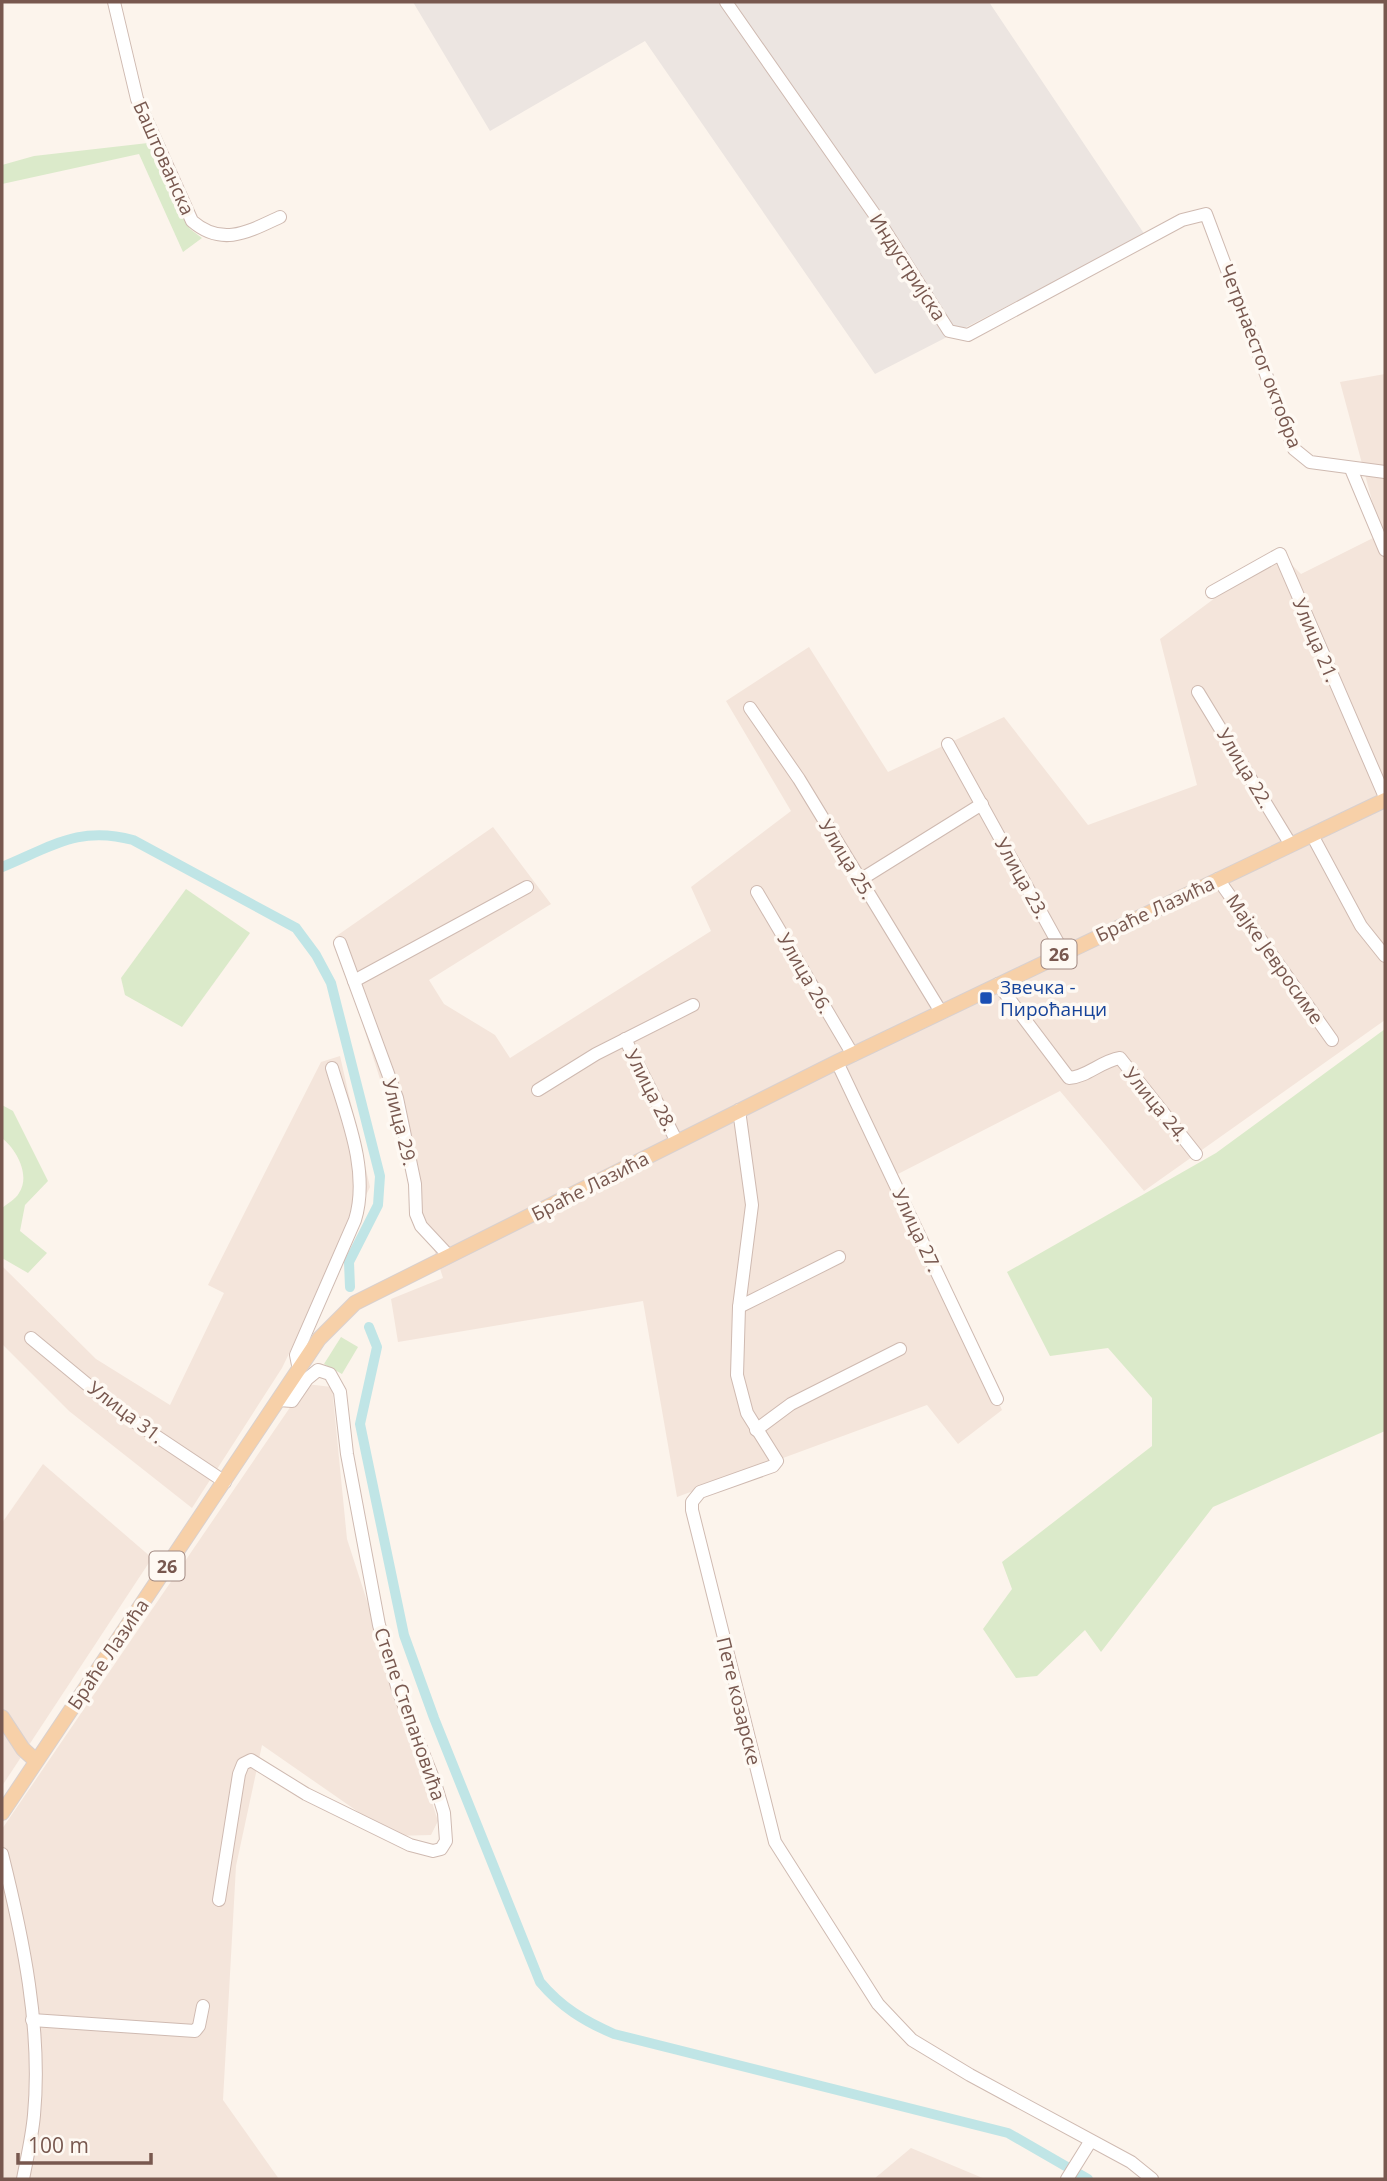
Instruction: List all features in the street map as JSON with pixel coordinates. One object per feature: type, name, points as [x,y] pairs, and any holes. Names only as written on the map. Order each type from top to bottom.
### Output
[{"type":"main road","name":"Браће Лазића","points":[[2,1813],[327,1329],[355,1303],[837,1062],[1385,799]]},
{"type":"main road","points":[[2,1717],[23,1749],[36,1761]]},
{"type":"street","name":"Баштованска","points":[[114,2],[137,99],[192,221],[206,233],[216,236],[252,230],[280,216]]},
{"type":"street","name":"Индустријска","points":[[726,2],[877,218],[949,331],[968,335],[1182,220],[1206,214]]},
{"type":"street","name":"Четрнаестог октобра","points":[[1206,214],[1294,449],[1310,462],[1385,471]]},
{"type":"street","points":[[1351,469],[1385,550]]},
{"type":"street","name":"Улица 21.","points":[[1212,592],[1280,554],[1385,799]]},
{"type":"street","name":"Улица 22.","points":[[1198,692],[1291,845]]},
{"type":"street","name":"Улица 25.","points":[[750,708],[799,779],[941,1012]]},
{"type":"street","name":"Улица 23.","points":[[948,744],[1063,952]]},
{"type":"street","points":[[860,880],[982,804]]},
{"type":"street","points":[[1312,835],[1362,926],[1385,956]]},
{"type":"street","name":"Мајке Јевросиме","points":[[1218,879],[1332,1040]]},
{"type":"street","points":[[354,981],[527,887]]},
{"type":"street","name":"Улица 26.","points":[[757,892],[853,1055]]},
{"type":"street","name":"Улица 29.","points":[[340,943],[397,1098],[415,1184],[416,1214],[421,1226],[449,1256]]},
{"type":"street","name":"Улица 24.","points":[[998,984],[1069,1078],[1078,1077],[1107,1060],[1120,1058],[1196,1154]]},
{"type":"street","name":"Улица 28.","points":[[538,1090],[625,1038],[693,1005]]},
{"type":"street","name":"Улица 28.","points":[[625,1038],[677,1142]]},
{"type":"street","name":"Улица 27.","points":[[837,1062],[997,1399]]},
{"type":"street","points":[[299,1370],[296,1355],[355,1220],[360,1202],[358,1165],[332,1068]]},
{"type":"street","name":"Пете козарске","points":[[739,1110],[752,1205],[739,1307],[737,1375],[747,1413],[777,1458],[776,1464],[700,1492],[692,1502],[692,1510],[775,1842],[878,2004],[903,2033],[970,2075],[1130,2162],[1152,2179]]},
{"type":"street","points":[[739,1307],[839,1257]]},
{"type":"street","name":"Улица 31.","points":[[31,1338],[123,1414],[225,1482]]},
{"type":"street","points":[[756,1430],[791,1404],[900,1349]]},
{"type":"street","name":"Степе Степановића","points":[[219,1900],[239,1774],[243,1764],[251,1760],[258,1761],[306,1794],[410,1845],[433,1851],[441,1849],[446,1841],[444,1812],[400,1693],[379,1625],[347,1454],[339,1387],[327,1372],[318,1370],[292,1401],[279,1400]]},
{"type":"street","points":[[2,1854],[16,1912],[32,2020],[34,2115],[23,2179]]},
{"type":"street","points":[[32,2020],[195,2031],[199,2026],[203,2006]]},
{"type":"street","points":[[1070,2174],[1090,2142]]},
{"type":"shaded area","points":[[413,2],[989,2],[1145,235],[875,374],[645,41],[490,131]]},
{"type":"shaded area","points":[[1385,374],[1385,1020],[1144,1191],[1060,1091],[898,1174],[1002,1410],[958,1444],[927,1405],[677,1497],[643,1301],[398,1342],[391,1299],[443,1278],[335,937],[493,827],[551,904],[429,980],[444,1004],[495,1035],[510,1058],[711,931],[691,887],[791,811],[726,701],[809,647],[888,772],[1004,717],[1088,825],[1197,785],[1160,639],[1278,551],[1301,574],[1381,534],[1340,382]]},
{"type":"shaded area","points":[[340,1056],[370,1187],[282,1368],[192,1508],[69,1411],[2,1344],[2,1266],[96,1359],[170,1405],[224,1293],[208,1285],[321,1062]]},
{"type":"shaded area","points":[[306,1384],[332,1387],[347,1539],[438,1821],[431,1835],[393,1836],[262,1745],[236,1866],[223,2100],[279,2179],[2,2179],[2,1829]]},
{"type":"shaded area","points":[[43,1464],[152,1558],[2,1786],[2,1523]]},
{"type":"shaded area","points":[[911,2148],[985,2179],[874,2179]]},
{"type":"green space","points":[[148,143],[190,229],[202,238],[183,252],[139,154],[2,184],[2,165],[34,156]]},
{"type":"green space","points":[[186,889],[250,933],[182,1027],[125,995],[121,978]]},
{"type":"green space","points":[[1385,1029],[1385,1431],[1213,1507],[1101,1652],[1085,1630],[1037,1676],[1016,1678],[983,1629],[1012,1589],[1002,1562],[1152,1446],[1152,1398],[1108,1348],[1050,1356],[1007,1272],[1216,1153]]},
{"type":"green space","points":[[2,1105],[13,1111],[48,1181],[25,1205],[20,1231],[47,1253],[28,1273],[2,1258],[2,1208],[18,1195],[23,1171],[17,1155],[2,1138]]},
{"type":"green space","points":[[341,1337],[358,1347],[342,1374],[324,1364]]},
{"type":"waterway","points":[[2,867],[66,840],[97,835],[114,836],[133,840],[296,928],[316,955],[331,983],[380,1176],[378,1205],[349,1262],[350,1287]]},
{"type":"waterway","points":[[369,1327],[377,1347],[360,1424],[404,1635],[434,1718],[540,1982],[556,1999],[574,2012],[614,2034],[1008,2133],[1088,2179]]},
{"type":"place","name":"Звечка - Пироћанци","points":[[986,998]]}]
